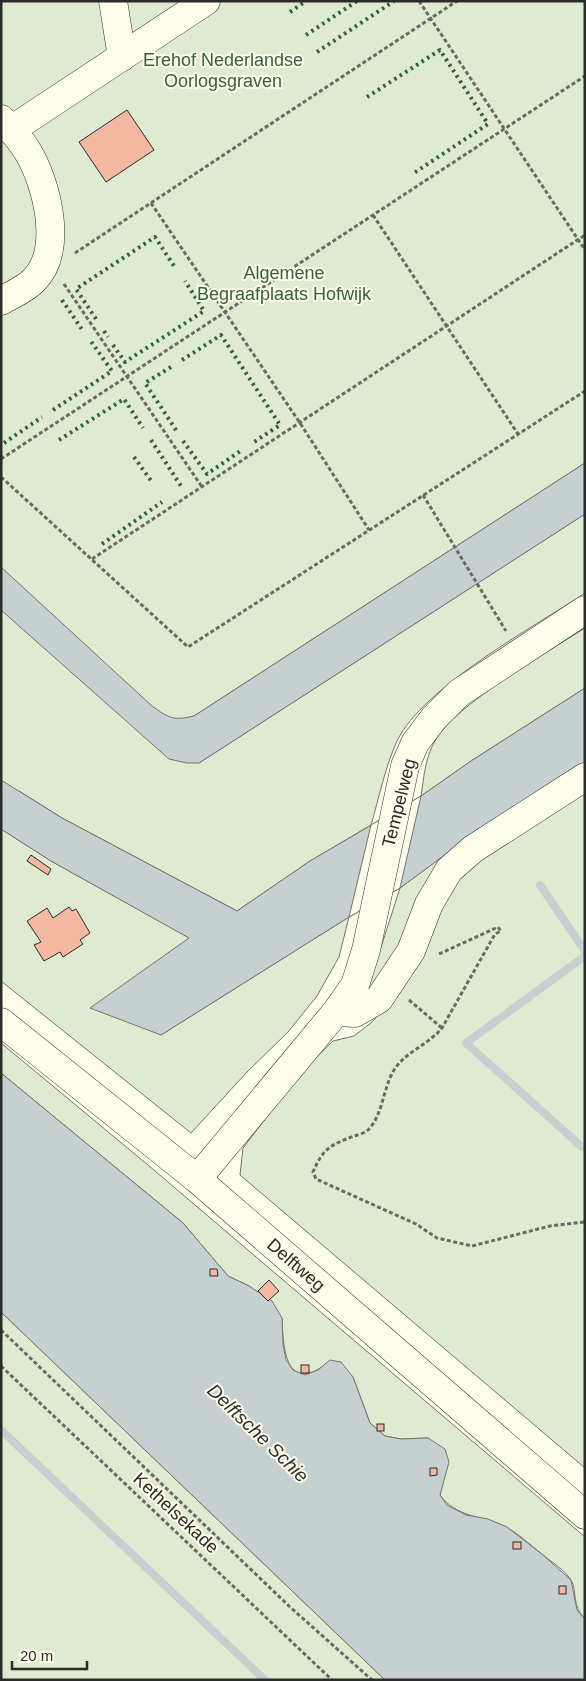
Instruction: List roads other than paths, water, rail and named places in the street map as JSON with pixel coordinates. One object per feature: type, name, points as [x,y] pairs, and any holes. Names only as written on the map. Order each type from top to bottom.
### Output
[{"type":"street","points":[[113,1],[122,57]]},
{"type":"street","points":[[1,301],[34,280],[49,263],[52,224],[43,188],[28,153],[6,125],[122,57],[206,1]]},
{"type":"street","name":"Tempelweg","points":[[197,1179],[336,1012],[355,985],[376,906],[405,766],[415,743],[434,718],[459,693],[585,610]]},
{"type":"street","points":[[336,1012],[355,1013],[379,999],[411,951],[428,904],[449,870],[473,849],[585,777]]},
{"type":"street","name":"Delftweg","points":[[1,1022],[197,1179],[585,1515]]},
{"type":"water","points":[[585,463],[585,514],[199,763],[187,763],[169,759],[1,610],[1,567],[152,706],[176,718],[194,716]]},
{"type":"water","points":[[585,688],[585,763],[465,840],[400,888],[349,917],[161,1035],[90,1008],[189,938],[51,861],[1,829],[1,780],[62,818],[237,911],[310,861],[421,796],[471,761]]},
{"type":"water","name":"Delftsche Schie","points":[[1,1073],[183,1223],[228,1276],[249,1286],[272,1301],[282,1318],[286,1360],[293,1370],[305,1375],[318,1370],[330,1360],[341,1362],[353,1377],[370,1423],[385,1436],[401,1439],[428,1438],[445,1449],[449,1462],[440,1495],[447,1505],[466,1515],[488,1519],[507,1527],[571,1580],[577,1610],[585,1619],[585,1680],[385,1680],[1,1312]]},
{"type":"waterway","points":[[540,885],[585,951]]},
{"type":"waterway","points":[[582,1147],[466,1043],[585,956]]},
{"type":"waterway","points":[[1,1430],[265,1680]]},
{"type":"park label","name":"Erehof Nederlandse Oorlogsgraven","points":[[223,70]]},
{"type":"park label","name":"Algemene Begraafplaats Hofwijk","points":[[284,283]]}]
